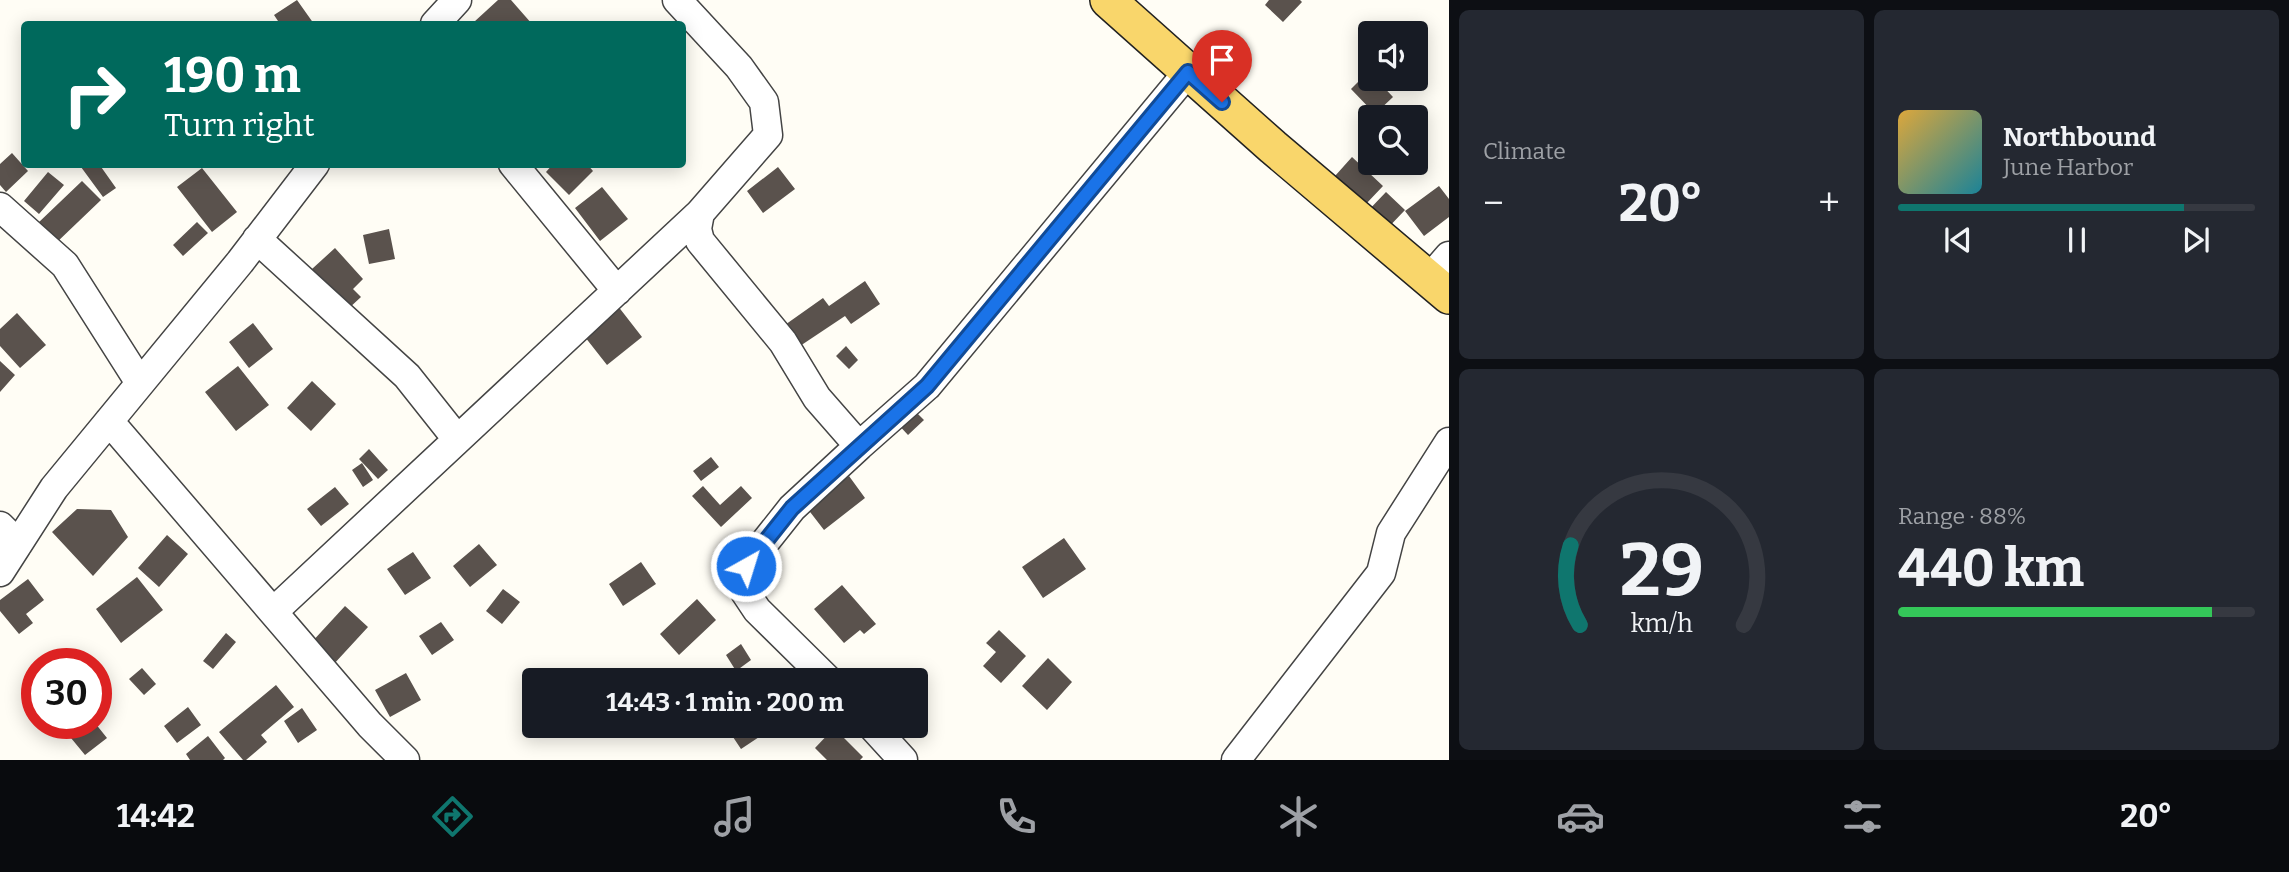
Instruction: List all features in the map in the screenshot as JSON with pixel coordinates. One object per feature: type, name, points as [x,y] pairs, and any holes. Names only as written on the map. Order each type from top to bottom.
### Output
[{"type":"main road","points":[[1108,0],[1188,72],[1442,277]]},
{"type":"street","points":[[438,21],[457,0]]},
{"type":"street","points":[[273,611],[699,214],[768,135],[764,102],[738,67],[677,0]]},
{"type":"street","points":[[816,668],[757,610],[745,592],[746,566],[792,508],[927,386],[1188,72]]},
{"type":"street","points":[[0,572],[9,535],[54,488],[312,168]]},
{"type":"street","points":[[516,168],[617,291]]},
{"type":"street","points":[[0,207],[65,265],[140,383]]},
{"type":"street","points":[[699,214],[697,229],[700,241],[783,342],[817,398],[859,446]]},
{"type":"street","points":[[257,239],[407,376],[457,439]]},
{"type":"street","points":[[109,421],[370,725],[405,760]]},
{"type":"street","points":[[1237,760],[1381,573],[1391,533],[1449,442]]},
{"type":"street","points":[[883,738],[903,760]]},
{"type":"building","points":[[297,0],[312,21],[278,21],[274,15]]},
{"type":"building","points":[[498,0],[511,0],[529,21],[475,21]]},
{"type":"building","points":[[1269,0],[1302,2],[1283,22],[1265,5]]},
{"type":"building","points":[[1358,82],[1358,91],[1387,91],[1393,97],[1385,105],[1366,105],[1351,89]]},
{"type":"building","points":[[12,153],[21,163],[21,168],[28,171],[6,192],[0,185],[0,164]]},
{"type":"building","points":[[1352,157],[1358,163],[1358,175],[1371,175],[1383,186],[1365,205],[1335,176]]},
{"type":"building","points":[[778,167],[795,189],[763,213],[747,191]]},
{"type":"building","points":[[82,168],[102,168],[116,188],[103,197]]},
{"type":"building","points":[[202,168],[237,212],[212,232],[177,187]]},
{"type":"building","points":[[550,168],[590,168],[593,171],[569,195],[546,172]]},
{"type":"building","points":[[48,172],[64,185],[39,214],[24,201]]},
{"type":"building","points":[[82,181],[101,200],[55,244],[37,224]]},
{"type":"building","points":[[1439,186],[1449,199],[1449,217],[1424,236],[1405,211]]},
{"type":"building","points":[[602,187],[628,219],[600,241],[575,208]]},
{"type":"building","points":[[1386,192],[1405,210],[1383,233],[1364,215]]},
{"type":"building","points":[[197,222],[208,233],[183,256],[173,245]]},
{"type":"building","points":[[389,229],[395,259],[369,264],[363,235]]},
{"type":"building","points":[[335,248],[363,279],[353,289],[361,297],[348,309],[312,269]]},
{"type":"building","points":[[865,281],[880,304],[851,324],[845,316],[797,348],[782,327],[823,298],[829,306]]},
{"type":"building","points":[[614,301],[642,337],[607,365],[585,337]]},
{"type":"building","points":[[17,313],[46,345],[20,368],[0,346],[0,329]]},
{"type":"building","points":[[253,323],[273,349],[249,368],[229,342]]},
{"type":"building","points":[[846,346],[858,360],[849,369],[836,356]]},
{"type":"building","points":[[0,361],[15,375],[0,392]]},
{"type":"building","points":[[238,366],[269,405],[236,431],[205,392]]},
{"type":"building","points":[[312,381],[336,404],[311,431],[287,408]]},
{"type":"building","points":[[910,406],[924,420],[908,435],[895,421]]},
{"type":"building","points":[[369,449],[388,470],[378,479],[359,459]]},
{"type":"building","points":[[711,457],[719,467],[701,481],[693,471]]},
{"type":"building","points":[[362,463],[373,480],[363,487],[352,470]]},
{"type":"building","points":[[849,476],[865,498],[824,530],[807,508]]},
{"type":"building","points":[[703,486],[720,505],[741,486],[752,498],[721,527],[692,496]]},
{"type":"building","points":[[335,487],[349,504],[321,526],[307,509]]},
{"type":"building","points":[[77,509],[111,510],[128,537],[93,576],[52,532]]},
{"type":"building","points":[[167,535],[188,554],[159,587],[138,568]]},
{"type":"building","points":[[1064,538],[1086,569],[1043,598],[1022,567]]},
{"type":"building","points":[[479,544],[497,565],[470,587],[453,566]]},
{"type":"building","points":[[413,552],[431,578],[405,595],[387,569]]},
{"type":"building","points":[[641,562],[656,584],[623,606],[609,584]]},
{"type":"building","points":[[137,577],[163,610],[121,643],[96,609]]},
{"type":"building","points":[[28,579],[44,600],[26,614],[33,623],[19,634],[0,611],[0,600]]},
{"type":"building","points":[[842,585],[876,624],[864,634],[860,630],[844,643],[814,609]]},
{"type":"building","points":[[503,589],[520,602],[502,624],[486,611]]},
{"type":"building","points":[[697,599],[716,620],[679,655],[660,634]]},
{"type":"building","points":[[345,606],[368,627],[333,665],[310,644]]},
{"type":"building","points":[[441,622],[454,640],[432,655],[419,636]]},
{"type":"building","points":[[999,630],[1026,656],[1001,683],[983,666],[996,652],[986,643]]},
{"type":"building","points":[[226,633],[236,642],[213,669],[203,661]]},
{"type":"building","points":[[741,644],[751,660],[740,668],[734,668],[726,655]]},
{"type":"building","points":[[1048,658],[1072,682],[1047,710],[1022,686]]},
{"type":"building","points":[[142,668],[156,684],[144,695],[129,679]]},
{"type":"building","points":[[406,673],[421,700],[390,717],[375,690]]},
{"type":"building","points":[[276,685],[294,707],[261,735],[267,742],[243,760],[219,732]]},
{"type":"building","points":[[188,707],[201,725],[177,743],[164,726]]},
{"type":"building","points":[[302,708],[317,730],[298,743],[284,721]]},
{"type":"building","points":[[208,736],[225,758],[190,760],[186,754]]},
{"type":"building","points":[[734,738],[758,738],[741,749]]},
{"type":"building","points":[[824,738],[844,738],[863,757],[860,760],[827,760],[815,748]]},
{"type":"building","points":[[72,739],[106,739],[85,755]]},
{"type":"route","points":[[746,566],[792,508],[927,386],[1188,72],[1222,102]]}]
